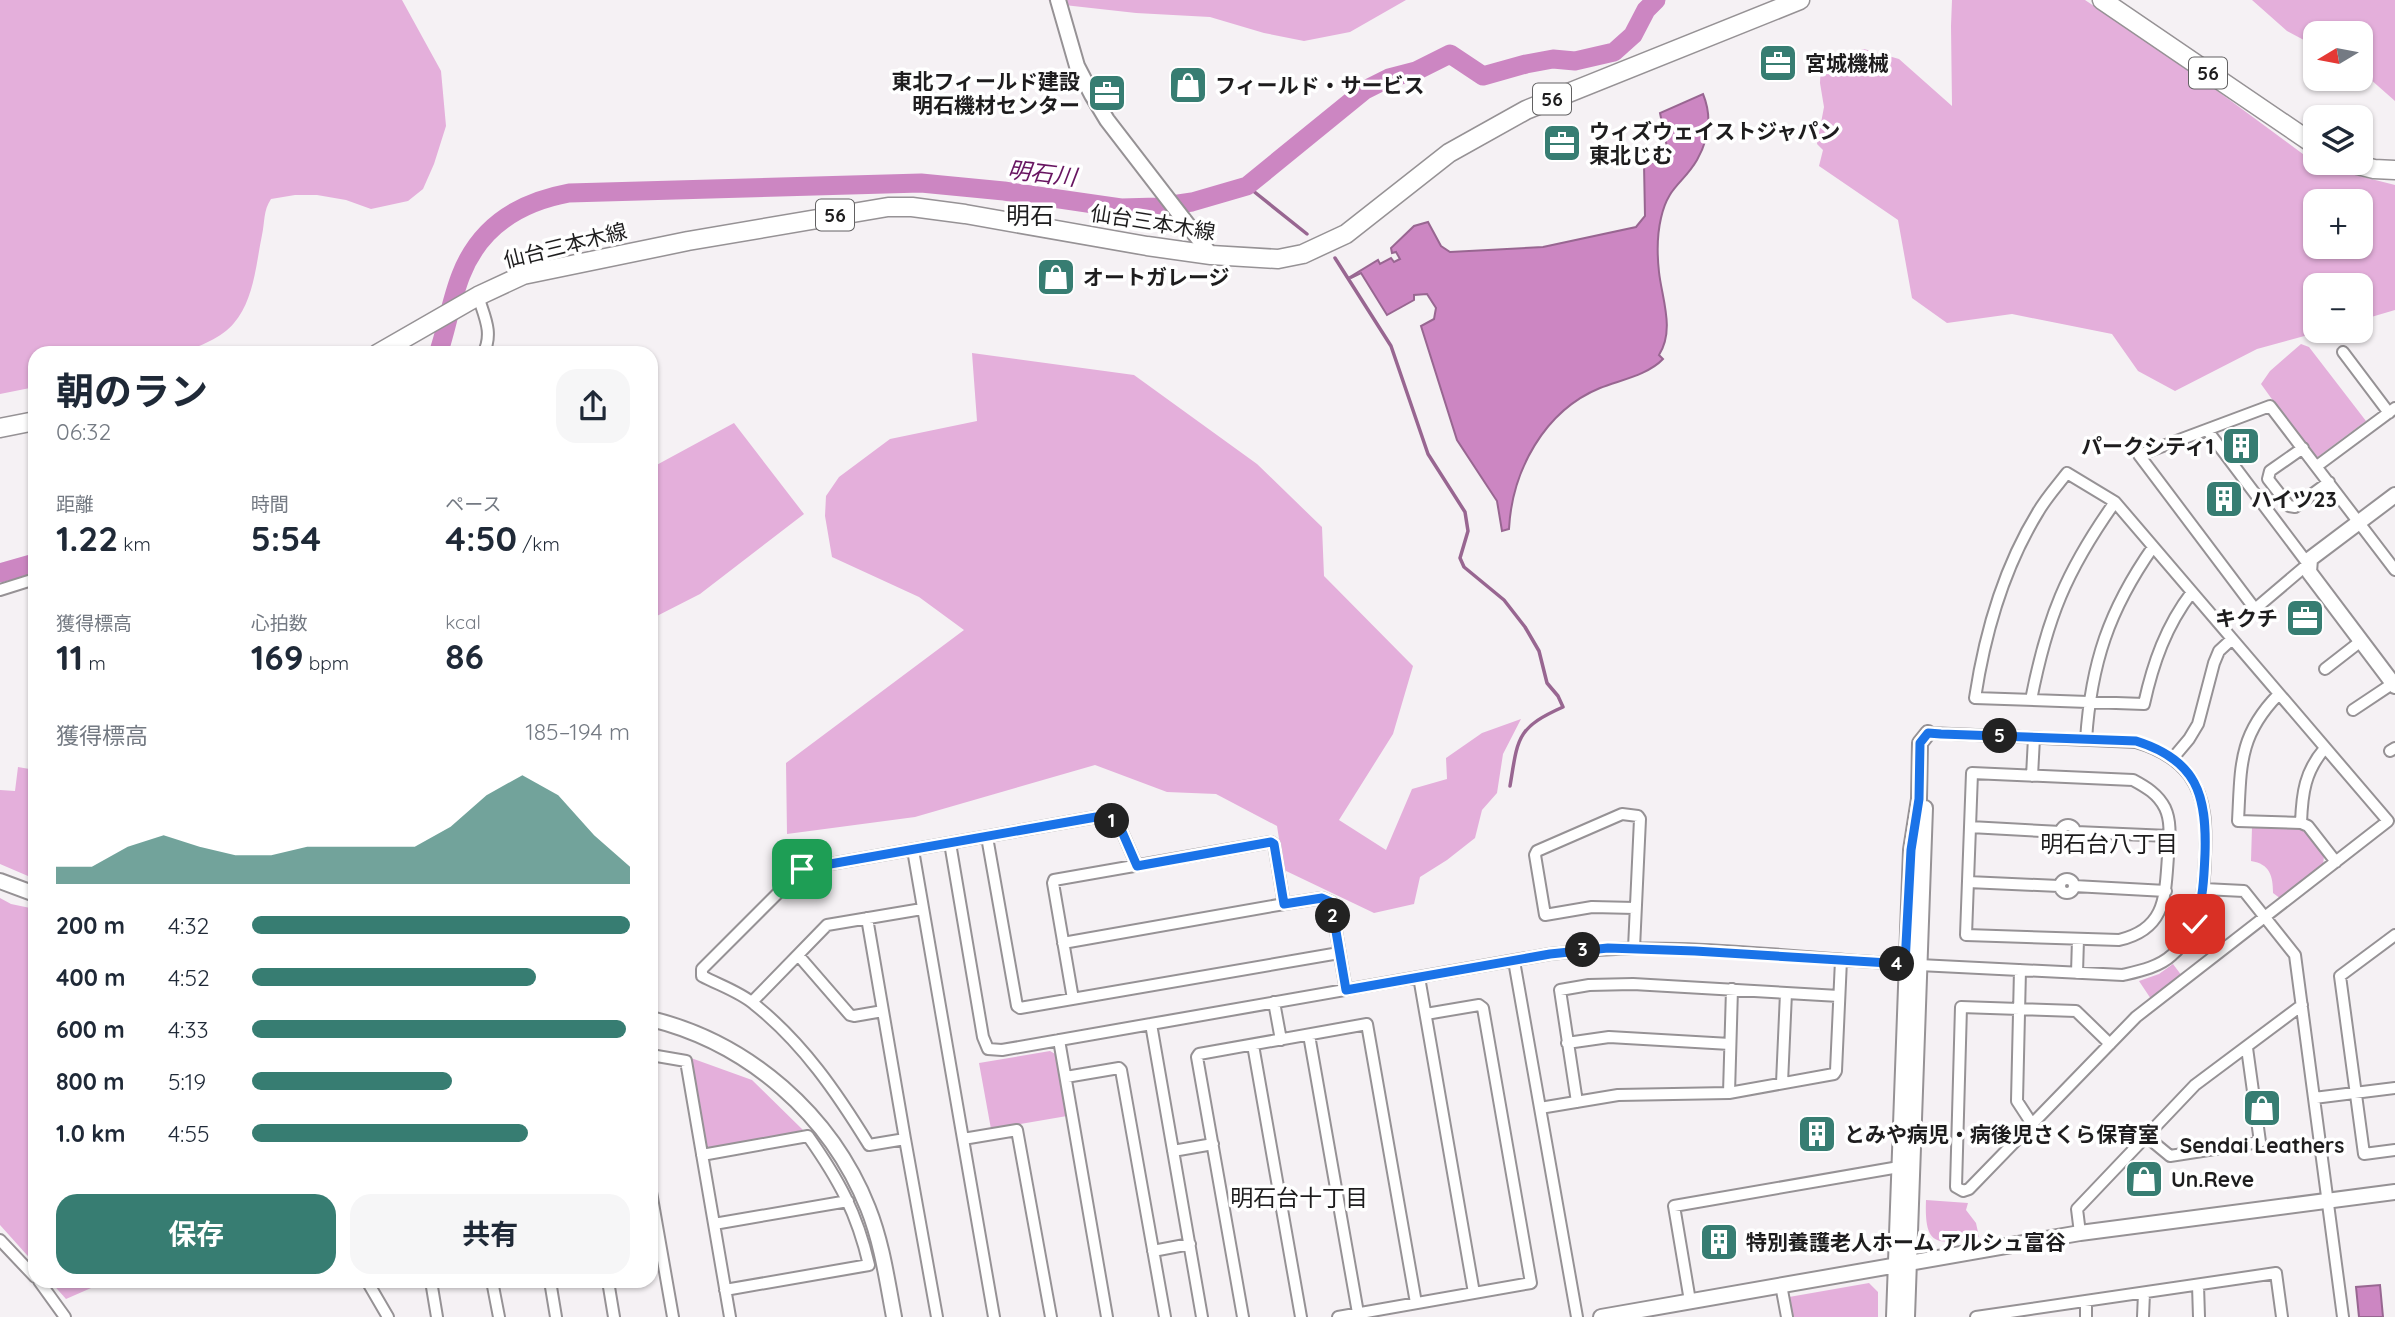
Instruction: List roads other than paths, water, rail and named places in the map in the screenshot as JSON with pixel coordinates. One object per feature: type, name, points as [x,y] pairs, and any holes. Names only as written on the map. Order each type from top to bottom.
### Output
[{"type":"main road","name":"仙台三本木線","points":[[390,346],[503,282],[552,268],[888,207],[912,207],[965,214],[1211,255],[1278,259],[1316,250],[1346,234],[1450,153],[1526,110],[1800,0]]},
{"type":"main road","name":"56","points":[[2102,0],[2303,137]]},
{"type":"main road","points":[[2373,169],[2395,170]]},
{"type":"main road","points":[[0,428],[28,422]]},
{"type":"street","points":[[1058,0],[1077,66],[1091,95],[1107,120],[1211,255]]},
{"type":"street","points":[[473,299],[489,328],[487,346]]},
{"type":"street","points":[[2317,466],[2392,410],[2343,352]]},
{"type":"street","points":[[2395,495],[2358,522],[2311,559],[2255,609],[2139,456],[2270,406],[2317,466],[2358,522],[2395,570]]},
{"type":"street","points":[[2207,430],[2394,684],[2353,710]]},
{"type":"street","points":[[2303,449],[2270,471],[2268,479],[2288,506],[2295,507],[2329,482]]},
{"type":"street","points":[[2110,1044],[2076,1010],[1961,1007],[1956,1187],[1963,1191],[1969,1189],[2110,1044],[2136,1017],[2388,821],[2115,502],[2067,473],[2039,511],[2016,554],[1996,601],[1982,652],[1975,698],[2144,704],[2158,651],[2179,609],[2192,592]]},
{"type":"street","points":[[2031,700],[2046,631],[2059,595],[2076,561],[2115,502]]},
{"type":"street","points":[[2086,740],[2088,702],[2094,669],[2104,639],[2133,576],[2154,547]]},
{"type":"street","points":[[0,590],[28,581]]},
{"type":"street","points":[[2173,758],[2198,724],[2214,663],[2219,651],[2232,639]]},
{"type":"street","points":[[2325,669],[2361,641]]},
{"type":"street","points":[[2278,695],[2261,712],[2245,745],[2238,821],[2301,823],[2308,826],[2336,862]]},
{"type":"street","points":[[950,844],[985,1045],[994,1051],[1580,950],[1634,948],[1841,960],[1912,964],[2020,970],[2123,975],[2156,965],[2171,957],[2195,924],[2204,889],[2206,821],[2202,799],[2191,777],[2173,758],[2156,747],[2136,741],[1928,733],[1912,964],[1899,1167],[1902,1264],[1907,1317]]},
{"type":"street","points":[[2032,776],[2034,738]]},
{"type":"street","points":[[2301,823],[2305,779],[2313,762],[2325,748]]},
{"type":"street","points":[[1972,773],[2133,780],[2148,788],[2162,803],[2169,823],[2163,906],[2156,919],[2140,933],[2119,940],[1966,935],[1970,827],[1972,773]]},
{"type":"street","points":[[1634,948],[1638,816],[1622,814],[1537,851],[1535,855],[1545,915],[1592,907],[1635,908]]},
{"type":"street","points":[[905,1139],[869,1145],[810,1059],[752,1002],[702,976],[702,970],[802,869],[1088,818],[1104,818],[1115,822],[1120,827],[1137,866]]},
{"type":"street","points":[[1970,827],[2061,832],[2067,839],[2074,837],[2076,832],[2169,836]]},
{"type":"street","points":[[986,837],[1017,1006],[1020,1008],[1339,953]]},
{"type":"street","points":[[1073,999],[1054,880],[1271,842],[1274,844],[1284,904]]},
{"type":"street","points":[[913,849],[994,1317]]},
{"type":"street","points":[[1968,882],[2059,886],[2061,881],[2067,879],[2071,880],[2074,887],[2166,891]]},
{"type":"street","points":[[0,881],[28,891]]},
{"type":"street","points":[[2204,889],[2244,891],[2295,955],[2343,1317]]},
{"type":"street","points":[[1063,943],[1322,898],[1331,902],[1346,990]]},
{"type":"street","points":[[752,1002],[827,925],[922,909]]},
{"type":"street","points":[[867,918],[936,1317]]},
{"type":"street","points":[[2395,935],[2340,976],[2364,1154],[2395,1150]]},
{"type":"street","points":[[2077,972],[2078,939]]},
{"type":"street","points":[[798,955],[850,1014],[854,1016],[883,1011]]},
{"type":"street","points":[[1540,1108],[1618,1095],[1729,1093],[1834,1074],[1841,960]]},
{"type":"street","points":[[1514,961],[1577,1317]]},
{"type":"street","points":[[1894,1317],[1902,1264],[1912,964]]},
{"type":"street","points":[[2020,970],[2017,1101],[2032,1124]]},
{"type":"street","points":[[1419,977],[1474,1293]]},
{"type":"street","points":[[1577,1102],[1560,990],[1604,984],[1839,996]]},
{"type":"street","points":[[1729,1093],[1732,989]]},
{"type":"street","points":[[1782,1083],[1786,993]]},
{"type":"street","points":[[1274,1002],[1281,1040]]},
{"type":"street","points":[[1338,1317],[1531,1283],[1482,1008],[1479,1005],[1426,1014]]},
{"type":"street","points":[[2080,1233],[2077,1209],[2195,1085],[2302,1005]]},
{"type":"street","points":[[658,1021],[685,1030],[746,1060],[800,1103],[825,1132],[858,1184],[869,1210],[877,1235],[894,1317]]},
{"type":"street","points":[[1151,1024],[1202,1317]]},
{"type":"street","points":[[1243,1317],[1199,1054],[1367,1024],[1416,1303]]},
{"type":"street","points":[[1309,1035],[1358,1313]]},
{"type":"street","points":[[1567,1044],[1619,1037],[1730,1044]]},
{"type":"street","points":[[1059,1040],[1107,1317]]},
{"type":"street","points":[[1253,1045],[1301,1317]]},
{"type":"street","points":[[2147,1137],[2170,1156],[2260,1142],[2246,1048]]},
{"type":"street","points":[[658,1056],[686,1061],[730,1317]]},
{"type":"street","points":[[1066,1077],[1119,1068],[1121,1070],[1165,1317]]},
{"type":"street","points":[[2314,1098],[2395,1088]]},
{"type":"street","points":[[963,1139],[1017,1130],[1051,1317]]},
{"type":"street","points":[[702,1155],[808,1136],[848,1200],[860,1228],[869,1265],[725,1290]]},
{"type":"street","points":[[1173,1151],[1213,1144]]},
{"type":"street","points":[[1690,1301],[1674,1206],[1899,1167]]},
{"type":"street","points":[[1601,1317],[2080,1233],[2395,1192]]},
{"type":"street","points":[[714,1224],[848,1200]]},
{"type":"street","points":[[658,1232],[673,1317]]},
{"type":"street","points":[[0,1240],[28,1270]]},
{"type":"street","points":[[1153,1251],[1190,1244]]},
{"type":"street","points":[[1976,1317],[2029,1313],[2087,1301],[2276,1273],[2282,1317]]},
{"type":"street","points":[[1781,1285],[1787,1317]]},
{"type":"street","points":[[2198,1285],[2199,1317]]},
{"type":"street","points":[[44,1288],[65,1317]]},
{"type":"street","points":[[371,1288],[388,1317]]},
{"type":"street","points":[[432,1288],[437,1317]]},
{"type":"street","points":[[493,1288],[499,1317]]},
{"type":"street","points":[[551,1288],[556,1317]]},
{"type":"street","points":[[609,1288],[614,1317]]},
{"type":"street","points":[[2143,1317],[2144,1293]]},
{"type":"street","points":[[2086,1317],[2087,1301]]},
{"type":"waterway","name":"明石川","points":[[440,346],[461,275],[479,243],[491,230],[518,210],[551,197],[569,193],[921,183],[1004,191],[1121,208],[1158,207],[1192,202],[1247,186],[1365,90],[1389,78],[1416,71],[1450,54],[1483,76],[1553,59],[1575,61],[1614,52],[1633,35],[1646,10],[1656,0]]},
{"type":"waterway","points":[[1247,186],[1307,234]]},
{"type":"waterway","points":[[1335,258],[1391,346],[1428,454],[1465,512],[1468,531],[1460,558],[1464,567],[1504,600],[1525,627],[1539,651],[1547,683],[1563,707],[1536,721],[1522,736],[1515,756],[1510,786]]},
{"type":"waterway","name":"明石川","points":[[0,573],[28,565]]},
{"type":"place","name":"宮城機械","points":[[1778,63]]},
{"type":"place","name":"フィールド・サービス","points":[[1188,85]]},
{"type":"place","name":"東北フィールド建設 明石機材センター","points":[[1107,93]]},
{"type":"place","name":"ウィズウェイストジャパン 東北じむ","points":[[1562,143]]},
{"type":"place","name":"オートガレージ","points":[[1056,277]]},
{"type":"place","name":"パークシティ1","points":[[2241,446]]},
{"type":"place","name":"ハイツ23","points":[[2224,499]]},
{"type":"place","name":"キクチ","points":[[2305,618]]},
{"type":"place","name":"Sendai Leathers","points":[[2262,1108]]},
{"type":"place","name":"とみや病児・病後児さくら保育室","points":[[1817,1134]]},
{"type":"place","name":"Un.Reve","points":[[2144,1179]]},
{"type":"place","name":"特別養護老人ホーム アルシュ富谷","points":[[1719,1242]]},
{"type":"district","name":"明石","points":[[1030,215]]},
{"type":"district","name":"明石台八丁目","points":[[2109,843]]},
{"type":"district","name":"明石台十丁目","points":[[1299,1197]]}]
